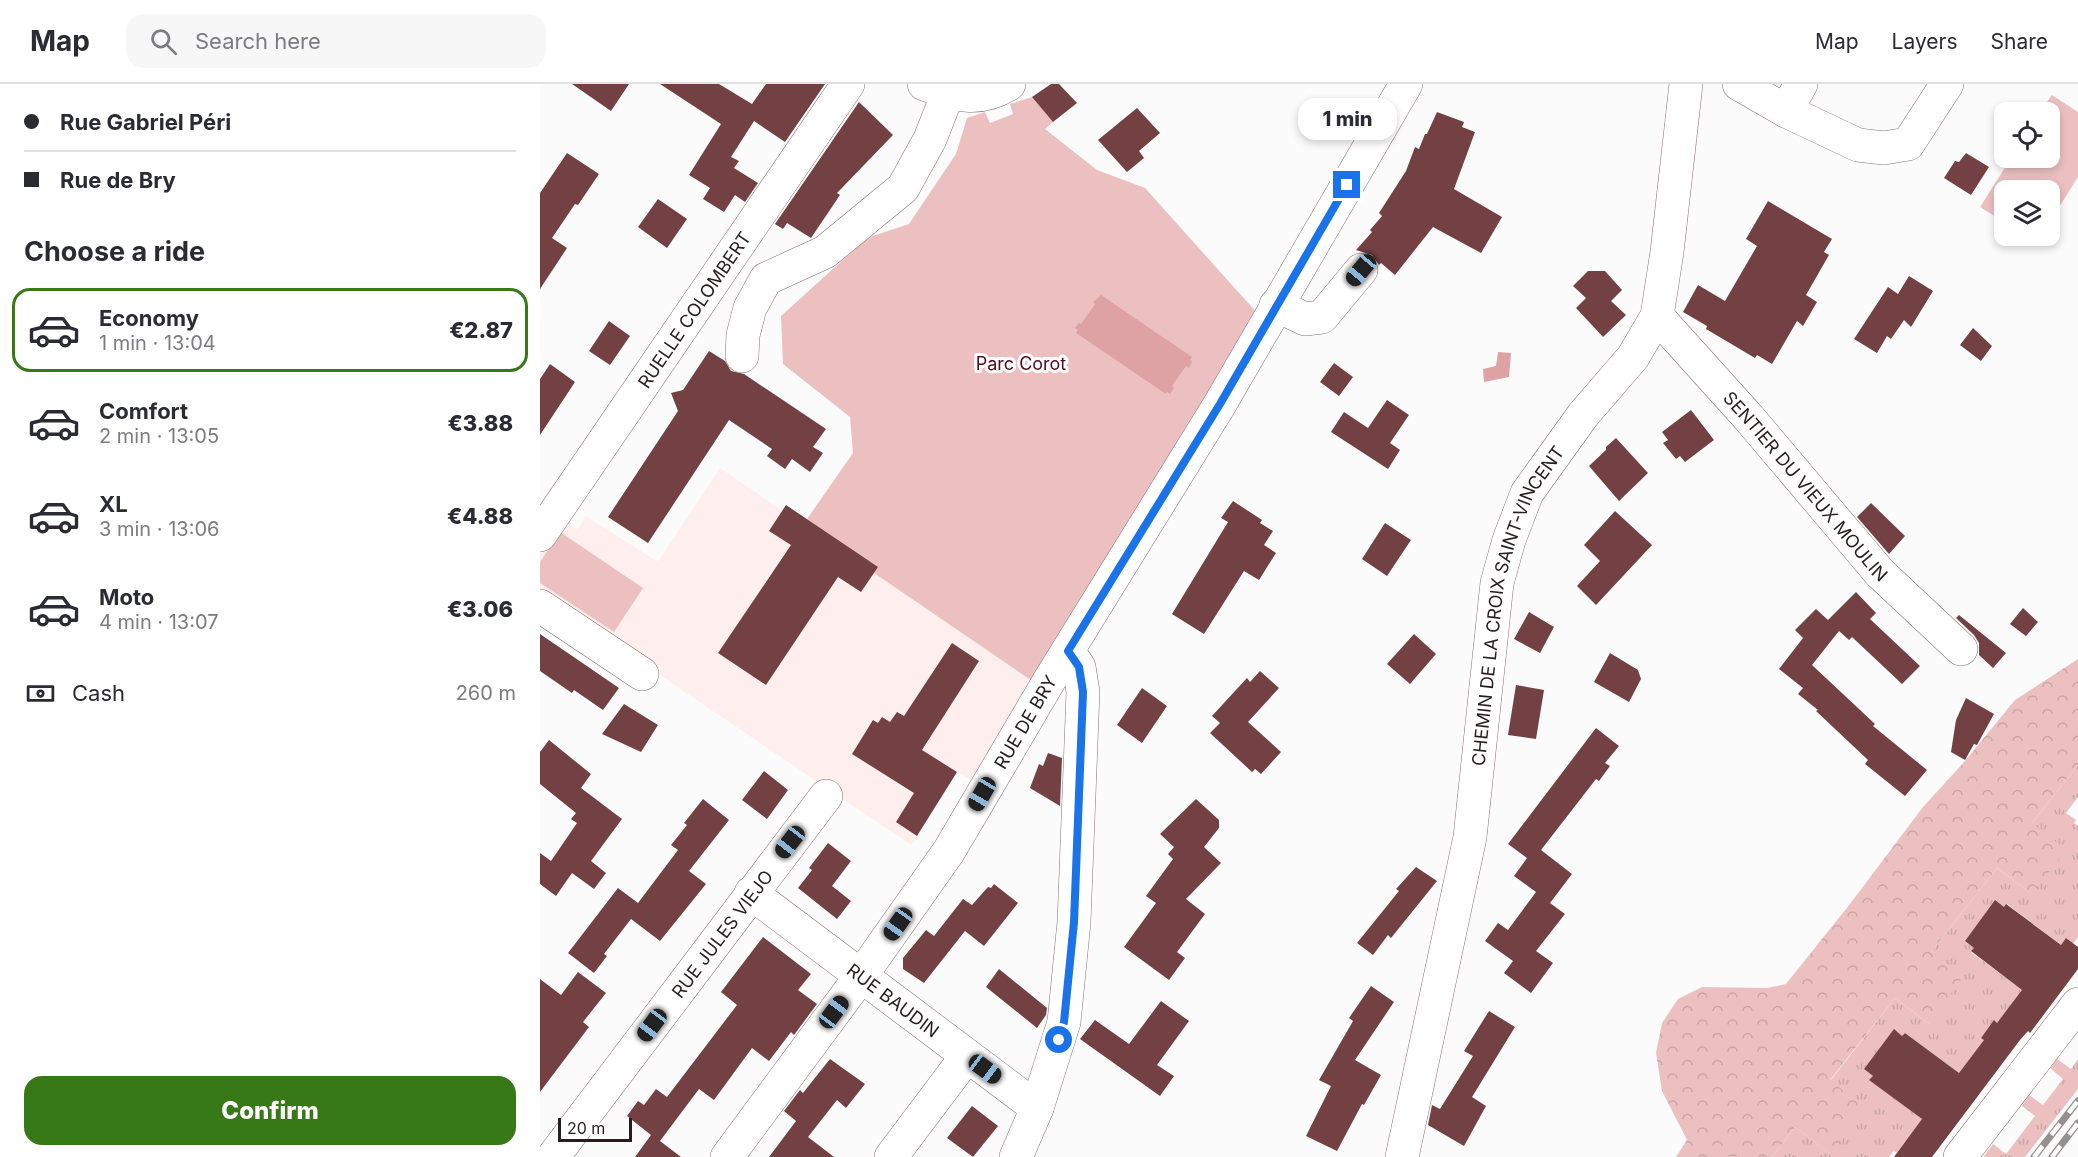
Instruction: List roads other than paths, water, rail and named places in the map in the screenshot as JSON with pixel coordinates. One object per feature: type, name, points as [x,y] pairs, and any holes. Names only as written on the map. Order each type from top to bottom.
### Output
[{"type":"street","name":"RUELLE COLOMBERT","points":[[540,535],[848,84]]},
{"type":"street","points":[[742,356],[743,335],[750,308],[766,279],[825,252],[903,188],[930,140],[936,88],[973,97],[996,92],[1009,84]]},
{"type":"street","name":"RUE DE BRY","points":[[727,1157],[861,976],[949,851],[1068,651],[1220,404],[1406,84]]},
{"type":"street","name":"CHEMIN DE LA CROIX SAINT-VINCENT","points":[[1402,1157],[1470,837],[1497,583],[1509,540],[1527,493],[1583,416],[1633,357],[1657,316],[1667,252],[1686,84]]},
{"type":"street","points":[[1739,84],[1793,97],[1858,145],[1884,148],[1908,144],[1947,84]]},
{"type":"street","points":[[1276,305],[1305,319],[1322,317],[1361,270]]},
{"type":"street","name":"SENTIER DU VIEUX MOULIN","points":[[1657,316],[1749,418],[1880,573],[1961,649]]},
{"type":"street","points":[[540,606],[642,674]]},
{"type":"street","points":[[1016,1157],[1037,1108],[1064,1022],[1074,922],[1083,692],[1079,667],[1068,651]]},
{"type":"street","name":"RUE JULES VIEJO","points":[[553,1157],[826,796]]},
{"type":"street","name":"RUE BAUDIN","points":[[751,893],[1037,1108]]},
{"type":"street","points":[[1960,1157],[2078,1004]]},
{"type":"street","points":[[891,1157],[967,1056]]},
{"type":"railway","points":[[2034,1157],[2078,1101]]},
{"type":"railway","points":[[2052,1157],[2078,1123]]},
{"type":"park label","name":"Parc Corot","points":[[1021,363]]}]
